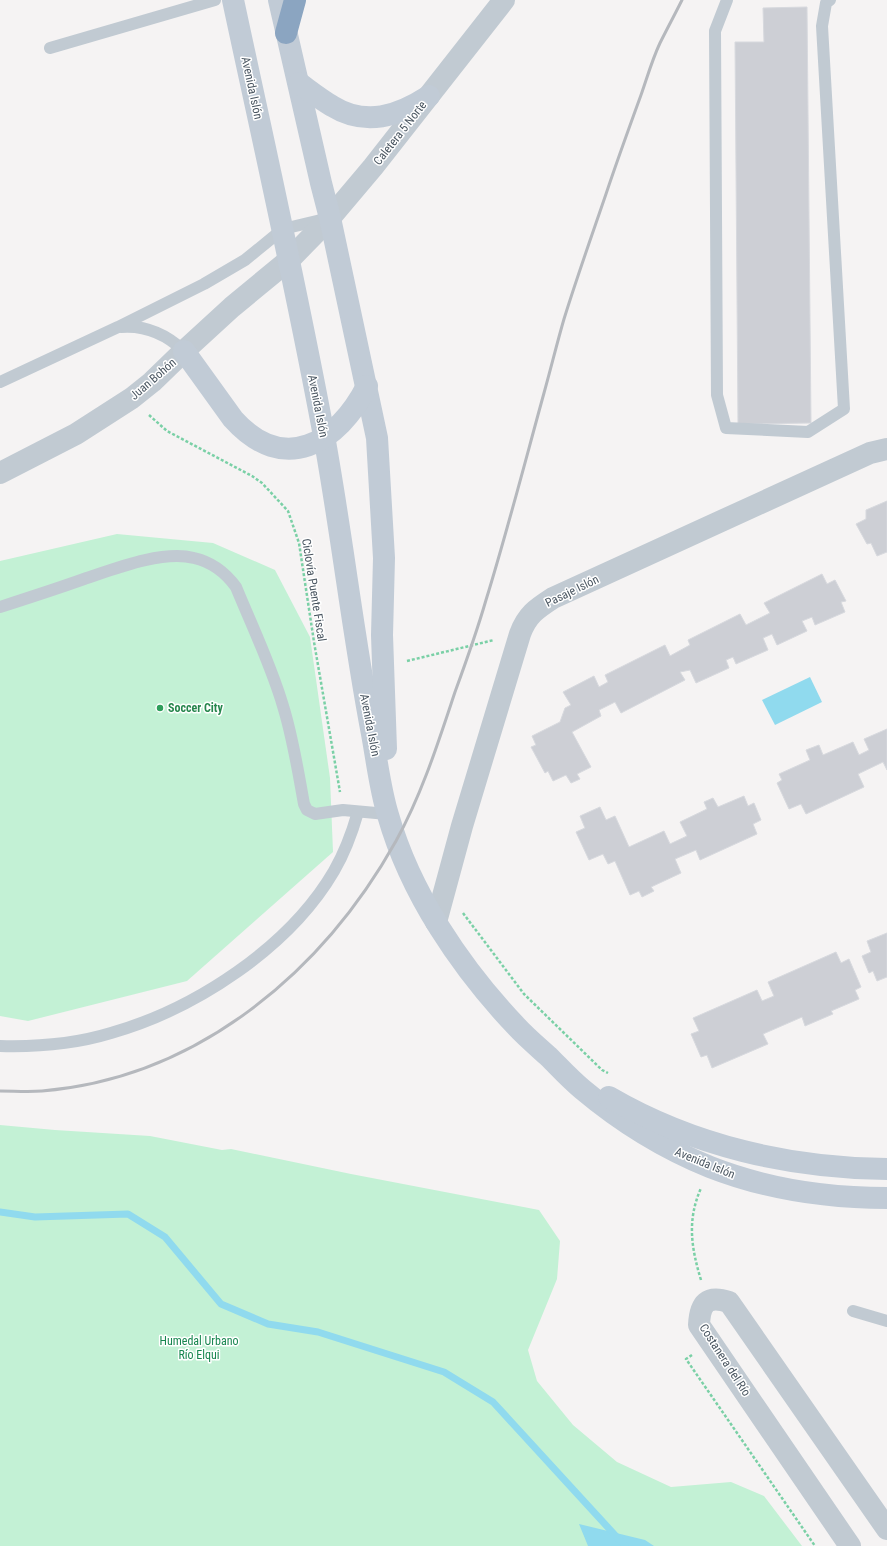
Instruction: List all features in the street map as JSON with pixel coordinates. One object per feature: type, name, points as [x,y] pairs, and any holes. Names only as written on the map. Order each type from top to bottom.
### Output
[{"type":"highway","points":[[286,34],[295,0]]},
{"type":"main road","name":"Avenida Islón","points":[[233,0],[283,229],[324,437],[361,675],[388,814],[401,856],[436,922],[460,959],[488,995],[518,1028],[579,1086],[609,1111],[641,1132],[674,1151],[710,1167],[746,1180],[784,1189],[822,1195],[860,1198],[887,1198]]},
{"type":"main road","name":"Avenida Islón","points":[[279,0],[330,218],[377,438],[381,480],[384,558],[382,635],[388,814]]},
{"type":"main road","points":[[299,83],[332,107],[360,116],[375,117],[404,111],[429,96]]},
{"type":"main road","points":[[184,351],[233,419],[251,437],[264,444],[278,448],[287,449],[307,446],[324,437],[346,418],[359,402],[367,386]]},
{"type":"main road","name":"Avenida Islón","points":[[551,1059],[620,1103],[657,1121],[734,1149],[815,1165],[856,1169],[887,1169]]},
{"type":"street","name":"Caletera 5 Norte","points":[[289,260],[330,218],[373,167],[504,0]]},
{"type":"street","name":"Juan Bohón","points":[[0,473],[76,434],[132,398],[152,382],[232,307],[289,260]]},
{"type":"street","name":"Pasaje Islón","points":[[436,922],[462,826],[520,634],[524,622],[533,611],[553,598],[808,481],[870,453],[887,449]]},
{"type":"street","points":[[707,1302],[718,1299],[729,1302],[887,1529]]},
{"type":"street","name":"Costanera del Río","points":[[707,1302],[700,1310],[699,1325],[850,1546]]},
{"type":"lane","points":[[50,48],[215,0]]},
{"type":"lane","points":[[727,0],[715,31],[717,395],[726,428],[808,432],[844,409],[822,26],[825,1]]},
{"type":"lane","points":[[0,382],[176,299],[225,273],[245,260],[283,229],[330,218]]},
{"type":"lane","points":[[118,327],[141,327],[152,330],[174,342],[184,351]]},
{"type":"lane","points":[[0,607],[145,560],[192,557],[219,568],[228,576],[236,587],[269,665],[281,698],[294,746],[304,804],[307,810],[315,814],[343,810],[388,814]]},
{"type":"lane","points":[[0,1046],[48,1045],[79,1041],[110,1034],[140,1024],[168,1012],[223,982],[249,963],[272,943],[298,918],[320,891],[334,871],[345,849],[358,812]]},
{"type":"lane","points":[[854,1311],[887,1321]]},
{"type":"path","name":"Ciclovía Puente Fiscal","points":[[132,398],[167,431],[252,476],[262,483],[288,511],[299,543],[314,642],[343,810]]},
{"type":"path","points":[[383,666],[520,634]]},
{"type":"path","points":[[445,888],[524,994],[602,1070],[609,1074]]},
{"type":"path","points":[[707,1302],[694,1257],[691,1220],[696,1199],[710,1167]]},
{"type":"path","points":[[711,1342],[686,1359],[815,1546]]},
{"type":"green space","name":"Soccer City","points":[[117,534],[213,543],[275,570],[310,637],[330,778],[333,852],[187,981],[28,1021],[0,1016],[0,561]]},
{"type":"green space","name":"Humedal Urbano Río Elqui","points":[[0,1125],[150,1136],[222,1150],[231,1149],[351,1174],[539,1210],[560,1241],[557,1279],[528,1350],[537,1381],[573,1425],[617,1462],[671,1487],[731,1482],[764,1496],[802,1546],[0,1546]]},
{"type":"water","points":[[810,677],[822,702],[775,725],[762,700]]},
{"type":"water","points":[[579,1524],[645,1540],[654,1546],[588,1546]]},
{"type":"building","points":[[807,7],[811,423],[738,424],[735,42],[764,42],[763,8]]},
{"type":"building","points":[[887,501],[887,552],[877,556],[871,543],[867,544],[856,524],[866,519],[866,510]]},
{"type":"building","points":[[822,574],[827,584],[835,580],[846,601],[841,602],[845,612],[815,625],[812,617],[802,621],[807,631],[777,645],[772,634],[763,638],[768,650],[736,664],[733,657],[726,660],[729,668],[696,683],[690,670],[680,672],[685,680],[621,713],[615,702],[599,710],[601,716],[572,732],[591,767],[577,774],[580,779],[571,783],[566,775],[553,781],[548,771],[545,773],[531,747],[536,745],[532,736],[560,722],[565,708],[571,705],[563,692],[594,676],[599,687],[608,682],[605,675],[665,645],[670,656],[690,645],[688,640],[740,614],[746,625],[770,613],[764,603]]},
{"type":"building","points":[[887,729],[887,770],[883,762],[858,774],[864,787],[806,814],[801,804],[789,809],[777,783],[782,780],[779,774],[810,760],[806,750],[819,745],[823,755],[853,742],[859,755],[869,750],[864,739]]},
{"type":"building","points":[[744,796],[748,806],[754,803],[761,820],[753,824],[757,834],[700,860],[696,850],[675,859],[681,873],[651,887],[654,891],[642,897],[639,891],[630,895],[615,861],[608,864],[603,854],[589,860],[576,832],[585,828],[580,816],[600,807],[606,820],[615,816],[629,847],[664,831],[670,844],[687,836],[680,822],[707,809],[704,802],[713,798],[718,807]]},
{"type":"building","points":[[887,933],[887,977],[877,981],[873,971],[869,973],[862,956],[871,952],[867,941]]},
{"type":"building","points":[[836,952],[841,963],[849,959],[861,987],[855,990],[859,999],[831,1011],[833,1014],[805,1026],[802,1017],[763,1034],[768,1044],[712,1068],[707,1055],[701,1057],[691,1034],[699,1031],[693,1018],[757,990],[762,1001],[774,996],[768,982]]},
{"type":"waterway","points":[[0,1212],[35,1217],[128,1214],[165,1237],[221,1304],[268,1324],[318,1332],[444,1372],[493,1402],[625,1546]]},
{"type":"railway","points":[[0,1091],[42,1091],[99,1082],[152,1065],[203,1041],[249,1011],[292,975],[331,934],[366,889],[396,841],[414,805],[429,768],[479,623],[494,574],[564,319],[614,169],[654,56],[682,0]]},
{"type":"place","name":"Soccer City","points":[[160,708]]}]
